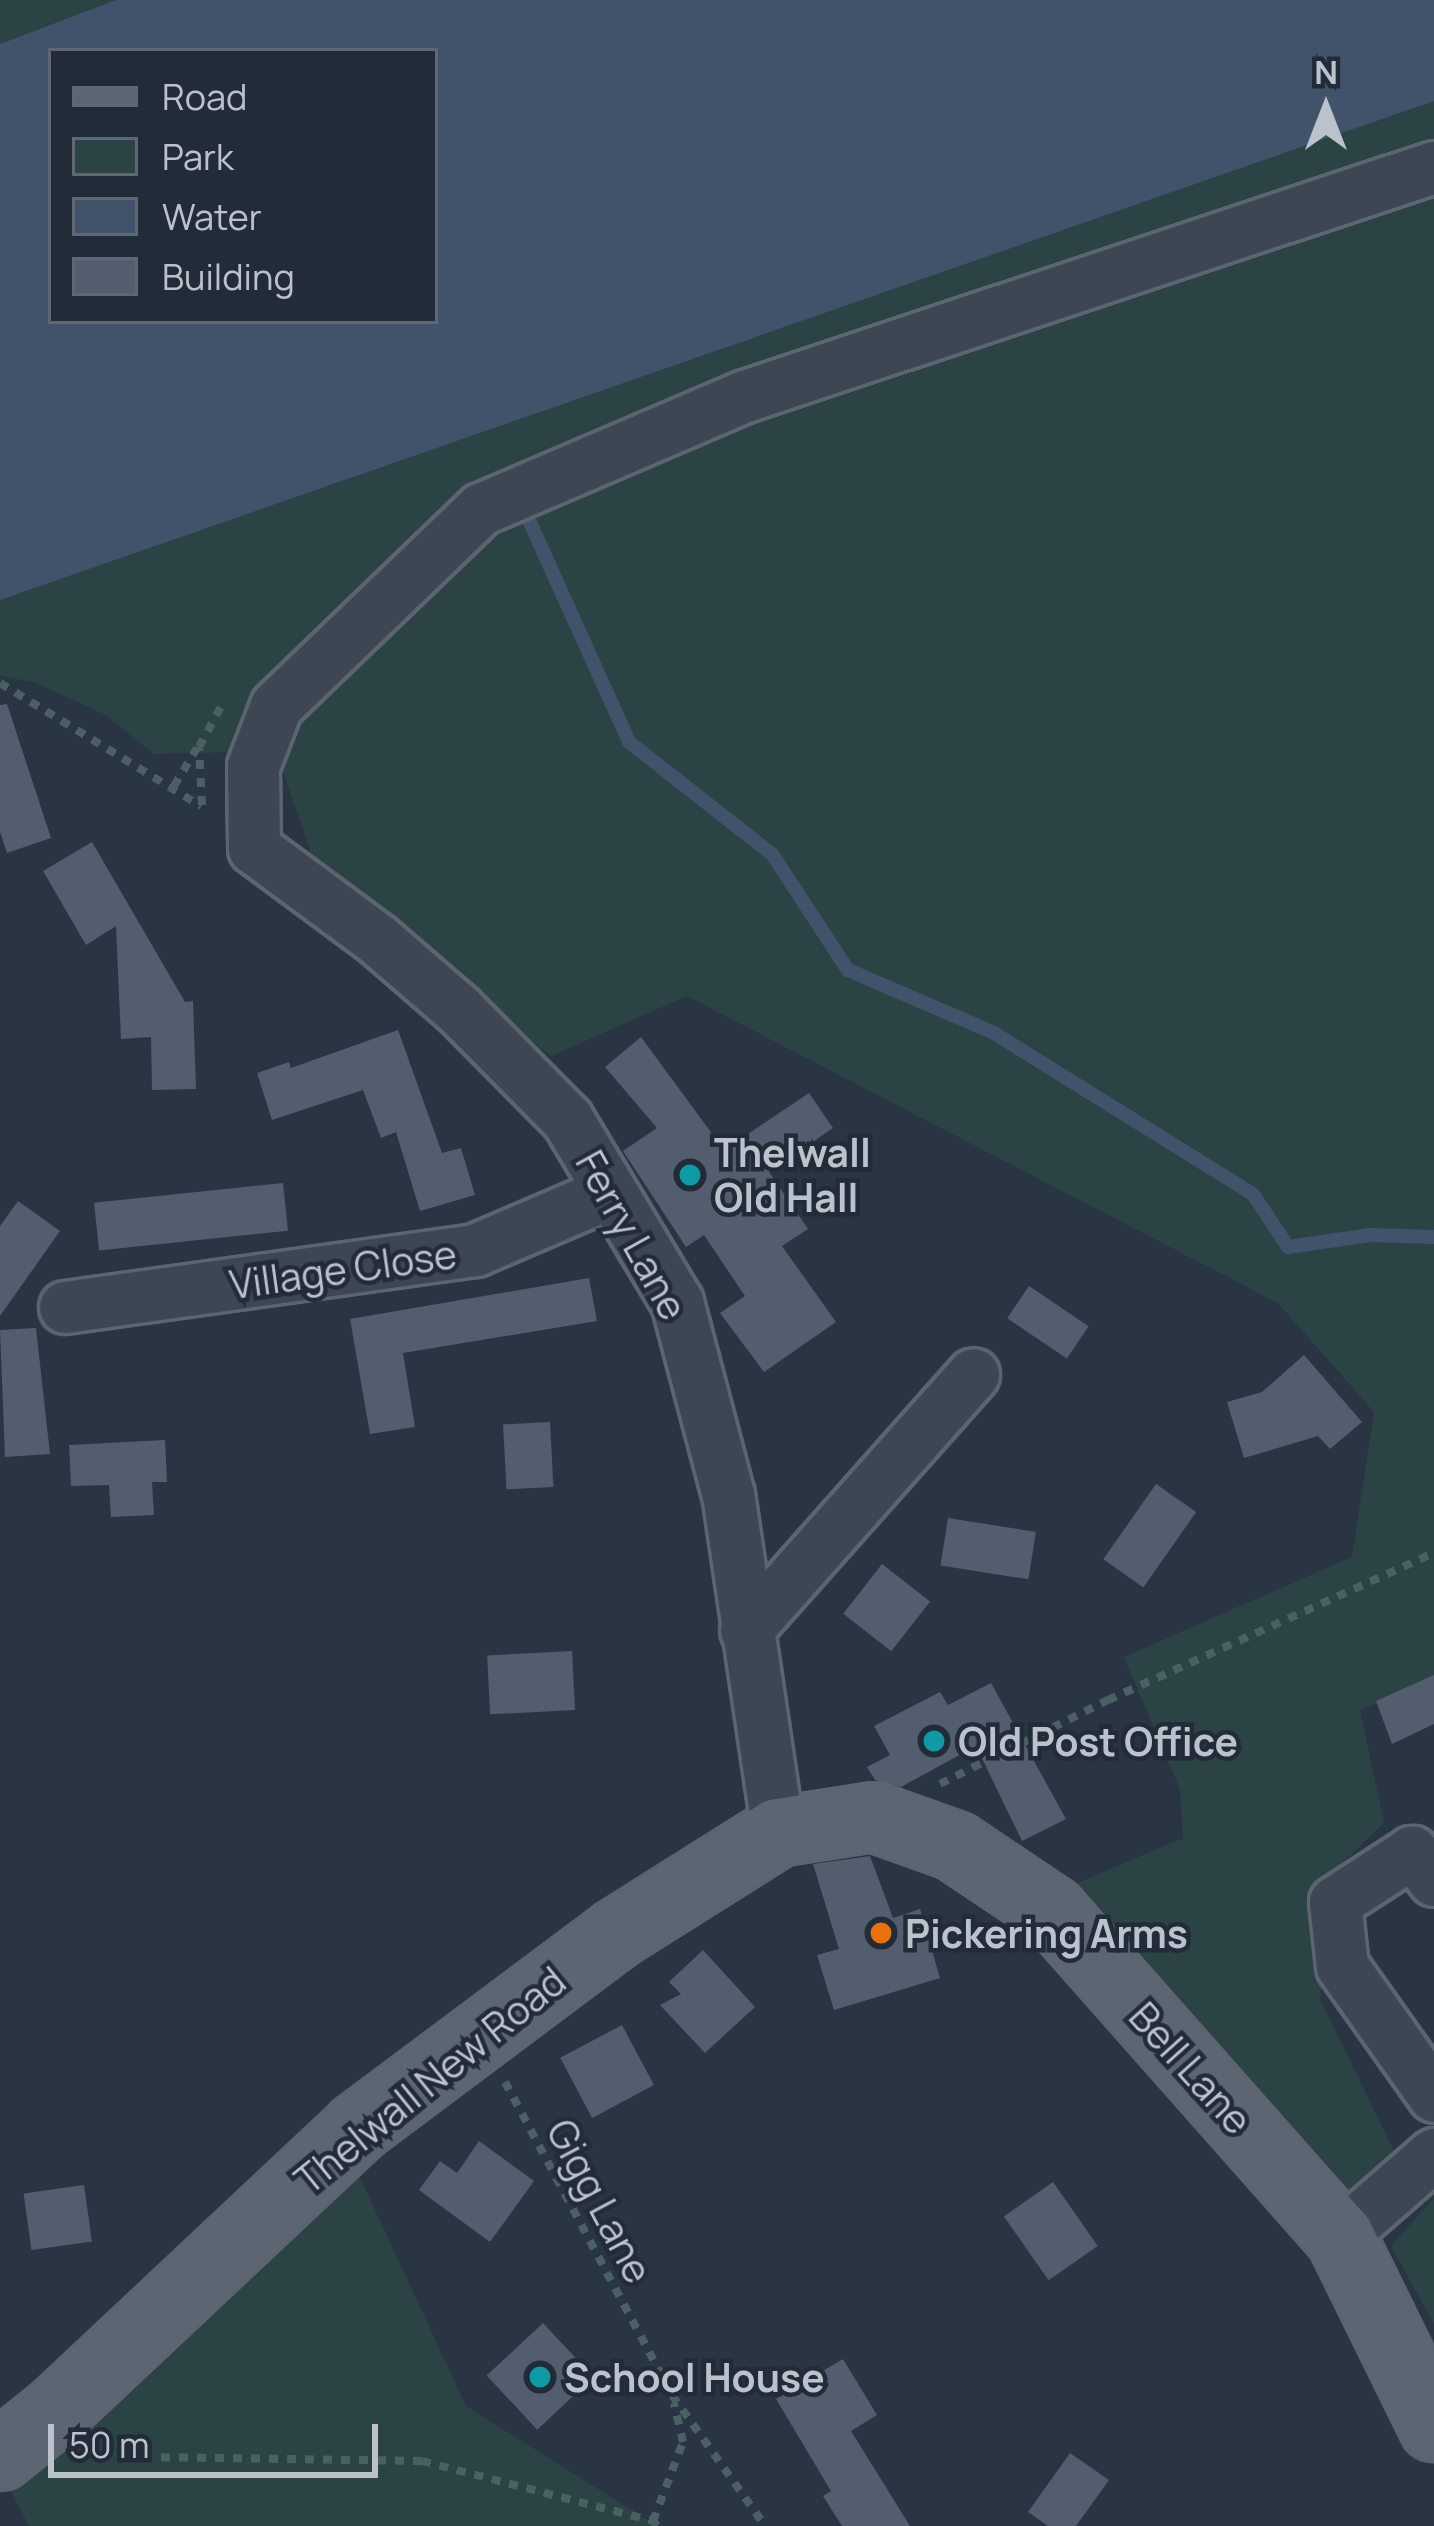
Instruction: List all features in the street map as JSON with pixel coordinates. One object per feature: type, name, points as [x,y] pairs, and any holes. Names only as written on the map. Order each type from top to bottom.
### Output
[{"type":"main road","name":"Bell Lane","points":[[778,1832],[874,1817],[956,1846],[1052,1911],[1340,2236],[1434,2428]]},
{"type":"main road","name":"Thelwall New Road","points":[[0,2456],[56,2411],[357,2128],[616,1934],[778,1832]]},
{"type":"street","points":[[254,848],[253,766],[276,706],[481,508],[745,395],[1434,167]]},
{"type":"street","name":"Ferry Lane","points":[[254,848],[377,939],[458,1010],[567,1119],[676,1302],[728,1495],[778,1832]]},
{"type":"street","name":"Village Close","points":[[65,1307],[476,1250],[610,1192]]},
{"type":"street","points":[[746,1630],[974,1374]]},
{"type":"street","points":[[1434,1880],[1412,1852],[1335,1902],[1342,1966],[1434,2096]]},
{"type":"street","points":[[1340,2236],[1434,2154]]},
{"type":"path","points":[[0,683],[174,786],[254,848]]},
{"type":"path","points":[[174,786],[213,721],[199,747],[202,807]]},
{"type":"path","points":[[874,1817],[1108,1700],[1434,1553]]},
{"type":"path","name":"Gigg Lane","points":[[487,2030],[509,2096],[559,2176],[602,2272],[672,2395],[765,2526]]},
{"type":"path","name":"Gigg Lane","points":[[655,2523],[683,2442],[672,2395]]},
{"type":"path","points":[[88,2428],[143,2457],[422,2461],[655,2523]]},
{"type":"green space","points":[[0,0],[116,0],[0,44]]},
{"type":"green space","points":[[1434,101],[1434,1681],[1360,1710],[1384,1823],[1332,1873],[1320,1999],[1394,2151],[1390,2187],[1357,2209],[1066,1888],[1183,1838],[1180,1789],[1124,1657],[1352,1557],[1374,1412],[1278,1303],[687,996],[551,1056],[320,879],[276,751],[154,754],[104,714],[36,683],[0,675],[0,600]]},
{"type":"green space","points":[[356,2169],[466,2406],[657,2526],[29,2526],[5,2479]]},
{"type":"green space","points":[[1434,2198],[1434,2324],[1391,2246]]},
{"type":"water","points":[[116,0],[1434,0],[1434,101],[0,600],[0,44]]},
{"type":"building","points":[[7,704],[51,838],[7,853],[0,832],[0,705]]},
{"type":"building","points":[[92,842],[185,1002],[193,1001],[196,1089],[152,1090],[151,1037],[121,1039],[116,926],[86,945],[43,871]]},
{"type":"building","points":[[398,1030],[442,1153],[461,1148],[475,1195],[420,1211],[396,1132],[381,1138],[363,1090],[272,1120],[257,1073],[289,1062],[291,1068]]},
{"type":"building","points":[[641,1037],[724,1150],[809,1093],[833,1128],[769,1172],[808,1229],[782,1246],[836,1322],[764,1372],[720,1313],[745,1296],[704,1235],[686,1247],[623,1151],[657,1128],[605,1067]]},
{"type":"building","points":[[283,1183],[288,1231],[99,1251],[94,1203]]},
{"type":"building","points":[[18,1201],[60,1231],[0,1316],[0,1226]]},
{"type":"building","points":[[589,1278],[597,1321],[403,1353],[415,1427],[370,1434],[350,1319]]},
{"type":"building","points":[[1029,1286],[1089,1326],[1067,1359],[1007,1318]]},
{"type":"building","points":[[36,1328],[50,1454],[5,1457],[0,1330]]},
{"type":"building","points":[[1304,1355],[1362,1422],[1330,1449],[1318,1436],[1244,1458],[1227,1402],[1262,1392]]},
{"type":"building","points":[[550,1422],[553,1487],[506,1489],[503,1424]]},
{"type":"building","points":[[165,1440],[167,1482],[152,1482],[154,1515],[111,1517],[109,1485],[71,1486],[69,1445]]},
{"type":"building","points":[[1156,1484],[1196,1512],[1143,1587],[1103,1559]]},
{"type":"building","points":[[948,1518],[1036,1532],[1028,1579],[940,1565]]},
{"type":"building","points":[[882,1564],[930,1602],[891,1651],[843,1614]]},
{"type":"building","points":[[572,1651],[575,1710],[490,1714],[487,1655]]},
{"type":"building","points":[[1434,1675],[1434,1724],[1392,1744],[1376,1701]]},
{"type":"building","name":"Old Post Office","points":[[991,1683],[1066,1819],[1022,1841],[976,1746],[901,1787],[875,1780],[867,1767],[890,1755],[874,1726],[940,1692],[948,1705]]},
{"type":"building","name":"Pickering Arms","points":[[870,1856],[893,1918],[920,1909],[940,1978],[834,2010],[817,1955],[839,1949],[813,1864]]},
{"type":"building","points":[[703,1950],[755,2007],[705,2053],[660,2005],[681,1994],[669,1982]]},
{"type":"building","points":[[622,2025],[654,2085],[592,2118],[560,2058]]},
{"type":"building","points":[[479,2141],[534,2181],[490,2242],[419,2190],[440,2161],[457,2173]]},
{"type":"building","points":[[1053,2182],[1098,2246],[1049,2280],[1004,2216]]},
{"type":"building","points":[[84,2185],[92,2241],[32,2250],[24,2193]]},
{"type":"building","name":"School House","points":[[543,2323],[593,2377],[537,2430],[487,2376]]},
{"type":"building","points":[[843,2359],[877,2415],[851,2431],[910,2526],[842,2526],[823,2496],[831,2491],[776,2399]]},
{"type":"building","points":[[1070,2453],[1109,2480],[1076,2526],[1048,2526],[1028,2512]]},
{"type":"waterway","points":[[528,518],[629,742],[772,854],[848,970],[994,1033],[1253,1194],[1288,1247],[1370,1235],[1434,1237]]},
{"type":"place","name":"Thelwall Old Hall","points":[[690,1175]]},
{"type":"place","name":"Old Post Office","points":[[934,1741]]},
{"type":"place","name":"Pickering Arms","points":[[881,1933]]},
{"type":"place","name":"School House","points":[[540,2377]]}]
